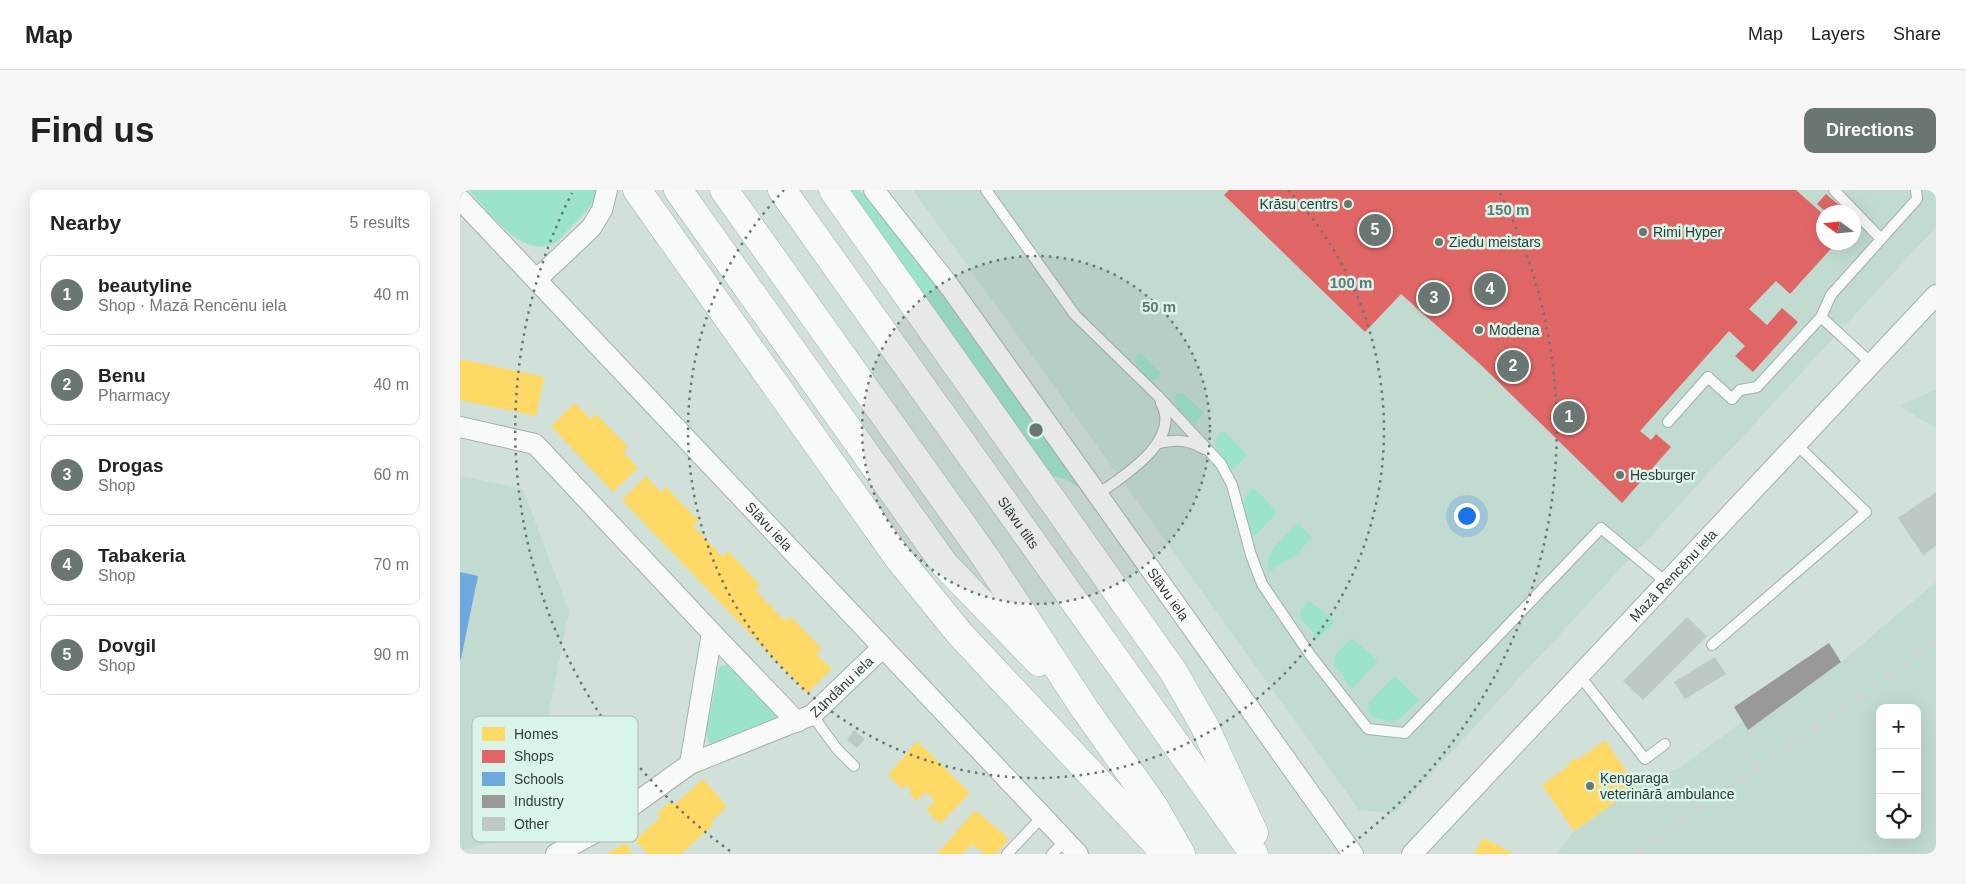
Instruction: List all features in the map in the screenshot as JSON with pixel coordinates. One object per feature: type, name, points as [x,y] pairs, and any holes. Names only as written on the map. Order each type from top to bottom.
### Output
[{"type":"highway","points":[[637,190],[899,559],[960,634],[1166,854]]},
{"type":"highway","points":[[678,190],[945,565],[1084,708]]},
{"type":"highway","points":[[724,190],[986,558],[1084,708],[1153,805],[1182,854]]},
{"type":"highway","name":"Slāvu tilts","points":[[782,190],[1254,854]]},
{"type":"highway","points":[[833,190],[1173,671],[1204,725],[1264,854]]},
{"type":"street","points":[[537,280],[591,228],[602,210],[607,190]]},
{"type":"street","name":"Slāvu iela","points":[[874,190],[950,288],[1353,854]]},
{"type":"street","name":"Slāvu iela","points":[[460,199],[1042,817],[1065,850]]},
{"type":"street","name":"Mazā Rencēnu iela","points":[[1412,854],[1871,363],[1928,318],[1936,295]]},
{"type":"street","points":[[460,428],[535,444],[712,634],[805,718],[690,764],[638,801]]},
{"type":"street","points":[[690,764],[712,634]]},
{"type":"street","name":"Zundānu iela","points":[[805,718],[882,648]]},
{"type":"street","points":[[556,854],[577,842]]},
{"type":"lane","points":[[986,190],[1075,315],[1215,456],[1232,485],[1251,556],[1262,584],[1311,656],[1368,729],[1405,733],[1601,528],[1666,582]]},
{"type":"lane","points":[[1834,190],[1880,238]]},
{"type":"lane","points":[[1668,422],[1708,377],[1732,399],[1740,390],[1757,387],[1821,317],[1831,295],[1880,238],[1917,199],[1916,190]]},
{"type":"lane","points":[[1821,317],[1871,363]]},
{"type":"lane","points":[[1157,396],[1165,409],[1166,418],[1166,427],[1160,443]]},
{"type":"lane","points":[[1098,494],[1114,483],[1160,443],[1176,439],[1194,443],[1215,456]]},
{"type":"lane","points":[[1712,645],[1866,512],[1796,444]]},
{"type":"lane","points":[[1580,676],[1645,760],[1665,744]]},
{"type":"lane","points":[[805,718],[854,766]]},
{"type":"lane","points":[[1007,854],[1042,817]]},
{"type":"shaded area","points":[[913,190],[1936,190],[1936,227],[1395,813],[1359,810]]},
{"type":"shaded area","points":[[1936,389],[1936,428],[1899,406]]},
{"type":"shaded area","points":[[460,476],[523,489],[569,611],[548,716],[472,716],[472,842],[492,842],[460,851]]},
{"type":"shaded area","points":[[1936,582],[1936,854],[1557,854],[1574,831],[1637,787],[1681,767],[1743,721],[1748,730],[1841,662]]},
{"type":"green space","points":[[469,190],[597,190],[587,211],[562,237],[550,245],[538,247],[516,238],[505,229]]},
{"type":"green space","points":[[846,190],[859,190],[888,219],[1080,488],[1063,478],[1048,476]]},
{"type":"green space","points":[[1140,353],[1161,373],[1155,381],[1150,381],[1135,363],[1136,355]]},
{"type":"green space","points":[[1181,392],[1204,412],[1194,424],[1180,411],[1175,403],[1176,394]]},
{"type":"green space","points":[[1221,431],[1226,433],[1247,455],[1234,469],[1230,468],[1214,444]]},
{"type":"green space","points":[[1252,489],[1257,491],[1277,512],[1255,536],[1251,534],[1243,510],[1244,500]]},
{"type":"green space","points":[[1298,523],[1312,537],[1297,554],[1269,572],[1269,558],[1272,551],[1281,539]]},
{"type":"green space","points":[[1309,601],[1333,619],[1334,623],[1319,638],[1315,639],[1313,632],[1300,618],[1300,611]]},
{"type":"green space","points":[[1352,638],[1378,661],[1353,688],[1349,687],[1342,674],[1334,667],[1335,655]]},
{"type":"green space","points":[[727,665],[777,716],[774,726],[720,743],[709,743],[706,733],[719,667]]},
{"type":"green space","points":[[1395,676],[1419,700],[1394,722],[1374,718],[1368,711],[1369,702]]},
{"type":"building: Homes","points":[[460,359],[544,377],[536,416],[460,400]]},
{"type":"building: Homes","points":[[575,403],[590,419],[596,414],[628,447],[623,452],[638,468],[613,492],[551,426]]},
{"type":"building: Homes","points":[[646,476],[661,492],[666,487],[699,521],[693,526],[723,557],[728,551],[760,585],[755,590],[785,621],[790,616],[822,649],[816,654],[832,669],[807,693],[622,500]]},
{"type":"building: Homes","name":"Ķengaraga veterinārā ambulance","points":[[1605,740],[1637,787],[1574,831],[1542,785],[1567,767],[1571,760],[1580,758]]},
{"type":"building: Homes","points":[[917,741],[970,793],[940,824],[926,810],[935,801],[926,792],[916,801],[909,793],[912,790],[907,786],[901,788],[888,775]]},
{"type":"building: Homes","points":[[703,779],[727,806],[711,822],[714,824],[681,854],[648,854],[637,842],[638,837],[661,817],[657,813],[669,802],[673,806]]},
{"type":"building: Homes","points":[[975,810],[1009,839],[996,854],[984,854],[972,844],[963,854],[937,854]]},
{"type":"building: Homes","points":[[1483,838],[1511,852],[1510,854],[1474,854]]},
{"type":"building: Homes","points":[[626,843],[632,854],[606,854]]},
{"type":"building: Shops","points":[[1229,190],[1796,190],[1816,208],[1816,250],[1830,250],[1790,294],[1776,281],[1749,309],[1767,325],[1782,308],[1798,322],[1753,372],[1735,356],[1745,346],[1729,331],[1640,431],[1651,440],[1656,434],[1671,447],[1622,503],[1481,365],[1401,294],[1365,332],[1224,195]]},
{"type":"building: Shops","points":[[1826,194],[1839,205],[1818,205]]},
{"type":"building: Schools","points":[[460,572],[478,576],[461,659],[460,659]]},
{"type":"building: Industry","points":[[1829,643],[1841,662],[1748,730],[1734,707]]},
{"type":"building: Other","points":[[1936,492],[1936,546],[1923,555],[1898,518]]},
{"type":"building: Other","points":[[1687,617],[1707,636],[1643,700],[1623,681]]},
{"type":"building: Other","points":[[1715,657],[1726,674],[1685,699],[1674,682]]},
{"type":"building: Other","points":[[854,730],[865,739],[857,748],[847,740]]},
{"type":"railway","points":[[1636,854],[1936,641]]},
{"type":"place","name":"Krāsu centrs","points":[[1348,204]]},
{"type":"place","name":"Dovgil","points":[[1375,230]]},
{"type":"place","name":"Rimi Hyper","points":[[1643,232]]},
{"type":"place","name":"Ziedu meistars","points":[[1439,242]]},
{"type":"place","name":"Tabakeria","points":[[1490,289]]},
{"type":"place","name":"Drogas","points":[[1434,298]]},
{"type":"place","name":"Modena","points":[[1479,330]]},
{"type":"place","name":"Benu","points":[[1513,366]]},
{"type":"place","name":"beautyline","points":[[1569,417]]},
{"type":"place","name":"Hesburger","points":[[1620,475]]},
{"type":"place","name":"Ķengaraga veterinārā ambulance","points":[[1590,786]]}]
